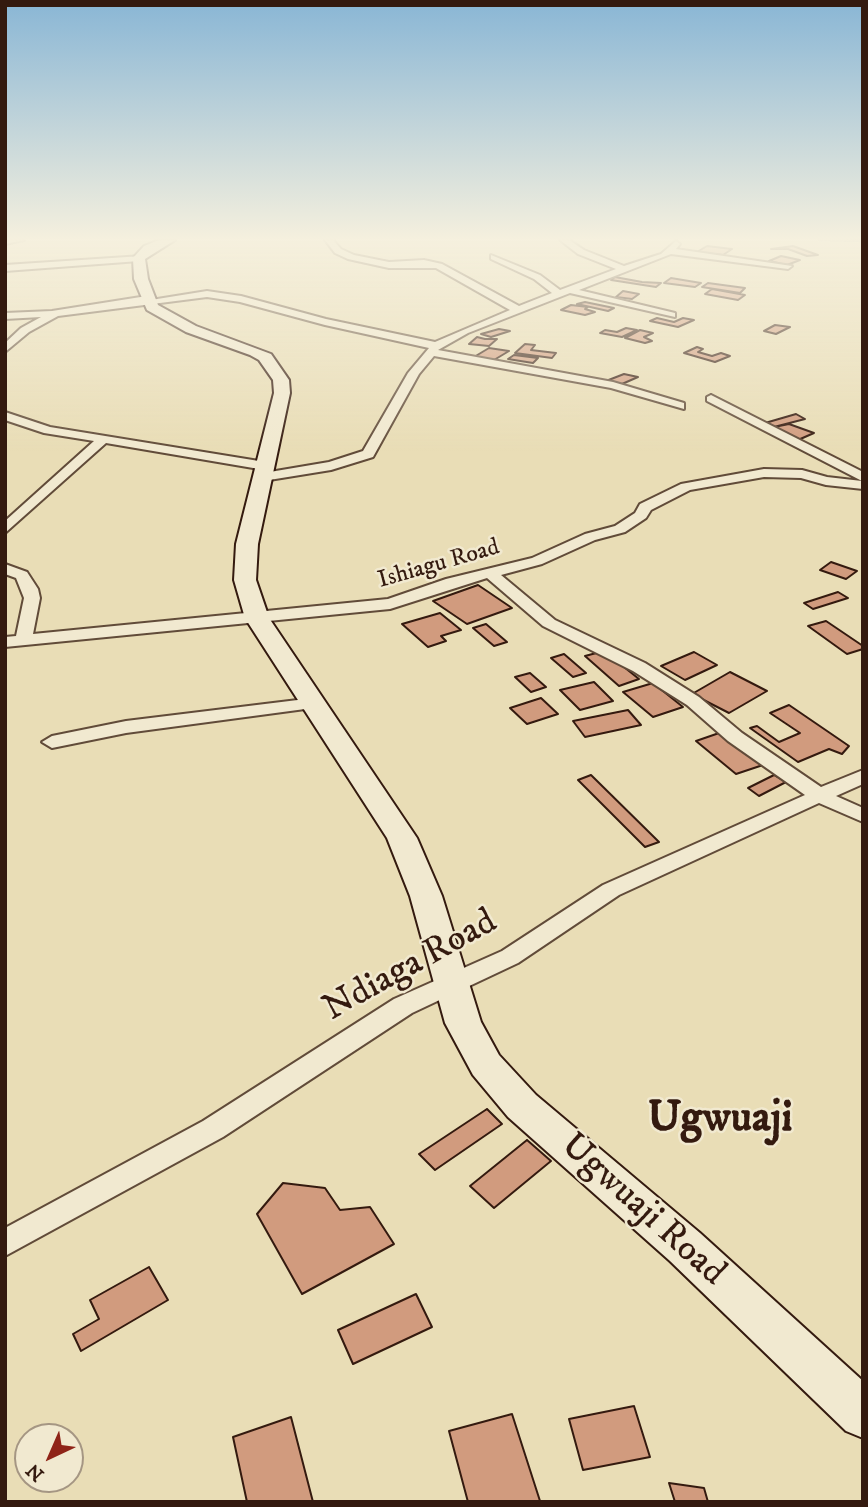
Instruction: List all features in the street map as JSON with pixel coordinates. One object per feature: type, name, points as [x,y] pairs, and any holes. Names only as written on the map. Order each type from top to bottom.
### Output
[{"type":"main road","name":"Ugwuaji Road","points":[[161,310],[181,324],[256,352],[282,380],[282,393],[245,563],[245,580],[257,618],[402,838],[426,895],[463,1023],[486,1065],[522,1106],[685,1247],[863,1414]]},
{"type":"street","points":[[5,316],[76,310]]},
{"type":"street","points":[[282,310],[433,349],[613,385],[680,406]]},
{"type":"street","points":[[5,416],[48,430],[105,438],[264,472],[331,466],[368,454],[414,373],[433,349],[464,331],[517,310]]},
{"type":"street","points":[[649,310],[671,315]]},
{"type":"street","points":[[5,349],[25,330],[55,313]]},
{"type":"street","points":[[711,399],[863,477]]},
{"type":"street","points":[[5,529],[105,438]]},
{"type":"street","name":"Ishiagu Road","points":[[5,642],[390,604],[452,582],[537,561],[582,540],[620,529],[641,515],[645,507],[686,487],[764,473],[802,474],[826,481],[863,485]]},
{"type":"street","points":[[5,569],[22,575],[30,589],[32,598],[24,639]]},
{"type":"street","points":[[491,573],[550,623],[639,667],[692,701],[735,737],[822,797],[863,816]]},
{"type":"street","points":[[52,742],[126,727],[314,703]]},
{"type":"street","name":"Ndiaga Road","points":[[5,1243],[213,1129],[403,1006],[453,986],[510,957],[585,905],[641,875],[822,797],[863,776]]},
{"type":"building","points":[[563,310],[595,312],[585,315]]},
{"type":"building","points":[[657,318],[674,322],[683,318],[694,320],[678,327],[650,321]]},
{"type":"building","points":[[775,325],[790,327],[776,334],[764,331]]},
{"type":"building","points":[[626,328],[637,330],[622,337],[600,333],[605,330],[617,332]]},
{"type":"building","points":[[499,329],[510,331],[491,337],[481,334]]},
{"type":"building","points":[[640,330],[653,333],[644,337],[652,341],[645,343],[625,338]]},
{"type":"building","points":[[477,337],[497,339],[489,346],[469,344]]},
{"type":"building","points":[[525,344],[535,345],[531,350],[556,353],[552,358],[515,353]]},
{"type":"building","points":[[697,347],[703,349],[698,352],[712,356],[721,353],[730,356],[715,362],[684,353]]},
{"type":"building","points":[[489,348],[509,351],[494,360],[474,357]]},
{"type":"building","points":[[514,355],[538,358],[533,363],[508,359]]},
{"type":"building","points":[[624,374],[638,377],[622,384],[606,381]]},
{"type":"building","points":[[796,414],[805,419],[774,427],[765,423]]},
{"type":"building","points":[[789,424],[814,433],[798,440],[774,427]]},
{"type":"building","points":[[831,562],[857,571],[846,579],[820,570]]},
{"type":"building","points":[[478,585],[512,608],[467,624],[433,601]]},
{"type":"building","points":[[838,592],[848,598],[813,609],[804,603]]},
{"type":"building","points":[[440,613],[461,630],[441,636],[446,641],[428,647],[402,624]]},
{"type":"building","points":[[826,621],[863,646],[863,649],[847,654],[808,626]]},
{"type":"building","points":[[486,624],[507,642],[494,646],[473,628]]},
{"type":"building","points":[[604,651],[639,679],[619,686],[585,656]]},
{"type":"building","points":[[694,652],[717,665],[685,680],[661,666]]},
{"type":"building","points":[[564,654],[586,673],[573,677],[551,658]]},
{"type":"building","points":[[730,672],[767,691],[729,713],[692,694]]},
{"type":"building","points":[[530,673],[546,687],[531,692],[515,677]]},
{"type":"building","points":[[594,682],[613,701],[580,710],[560,690]]},
{"type":"building","points":[[653,683],[683,707],[653,717],[623,692]]},
{"type":"building","points":[[541,698],[558,714],[527,724],[510,708]]},
{"type":"building","points":[[789,705],[849,746],[842,754],[829,749],[798,762],[750,728],[757,726],[779,742],[800,733],[770,713]]},
{"type":"building","points":[[628,710],[641,725],[585,737],[573,721]]},
{"type":"building","points":[[722,732],[763,765],[736,774],[696,741]]},
{"type":"building","points":[[591,775],[659,842],[645,847],[578,780]]},
{"type":"building","points":[[774,775],[786,782],[759,796],[748,788]]},
{"type":"building","points":[[487,1109],[502,1124],[435,1170],[419,1154]]},
{"type":"building","points":[[527,1140],[551,1161],[494,1208],[470,1186]]},
{"type":"building","points":[[283,1183],[325,1188],[340,1210],[370,1207],[394,1244],[302,1294],[257,1214]]},
{"type":"building","points":[[149,1267],[168,1300],[81,1351],[73,1334],[99,1319],[90,1300]]},
{"type":"building","points":[[416,1294],[432,1327],[353,1364],[338,1330]]},
{"type":"building","points":[[634,1406],[650,1457],[583,1470],[569,1419]]},
{"type":"building","points":[[512,1414],[540,1501],[468,1502],[449,1431]]},
{"type":"building","points":[[291,1417],[313,1502],[247,1502],[233,1437]]},
{"type":"building","points":[[669,1483],[704,1488],[708,1502],[675,1502]]},
{"type":"district","name":"Ugwuaji","points":[[720,1121]]}]
